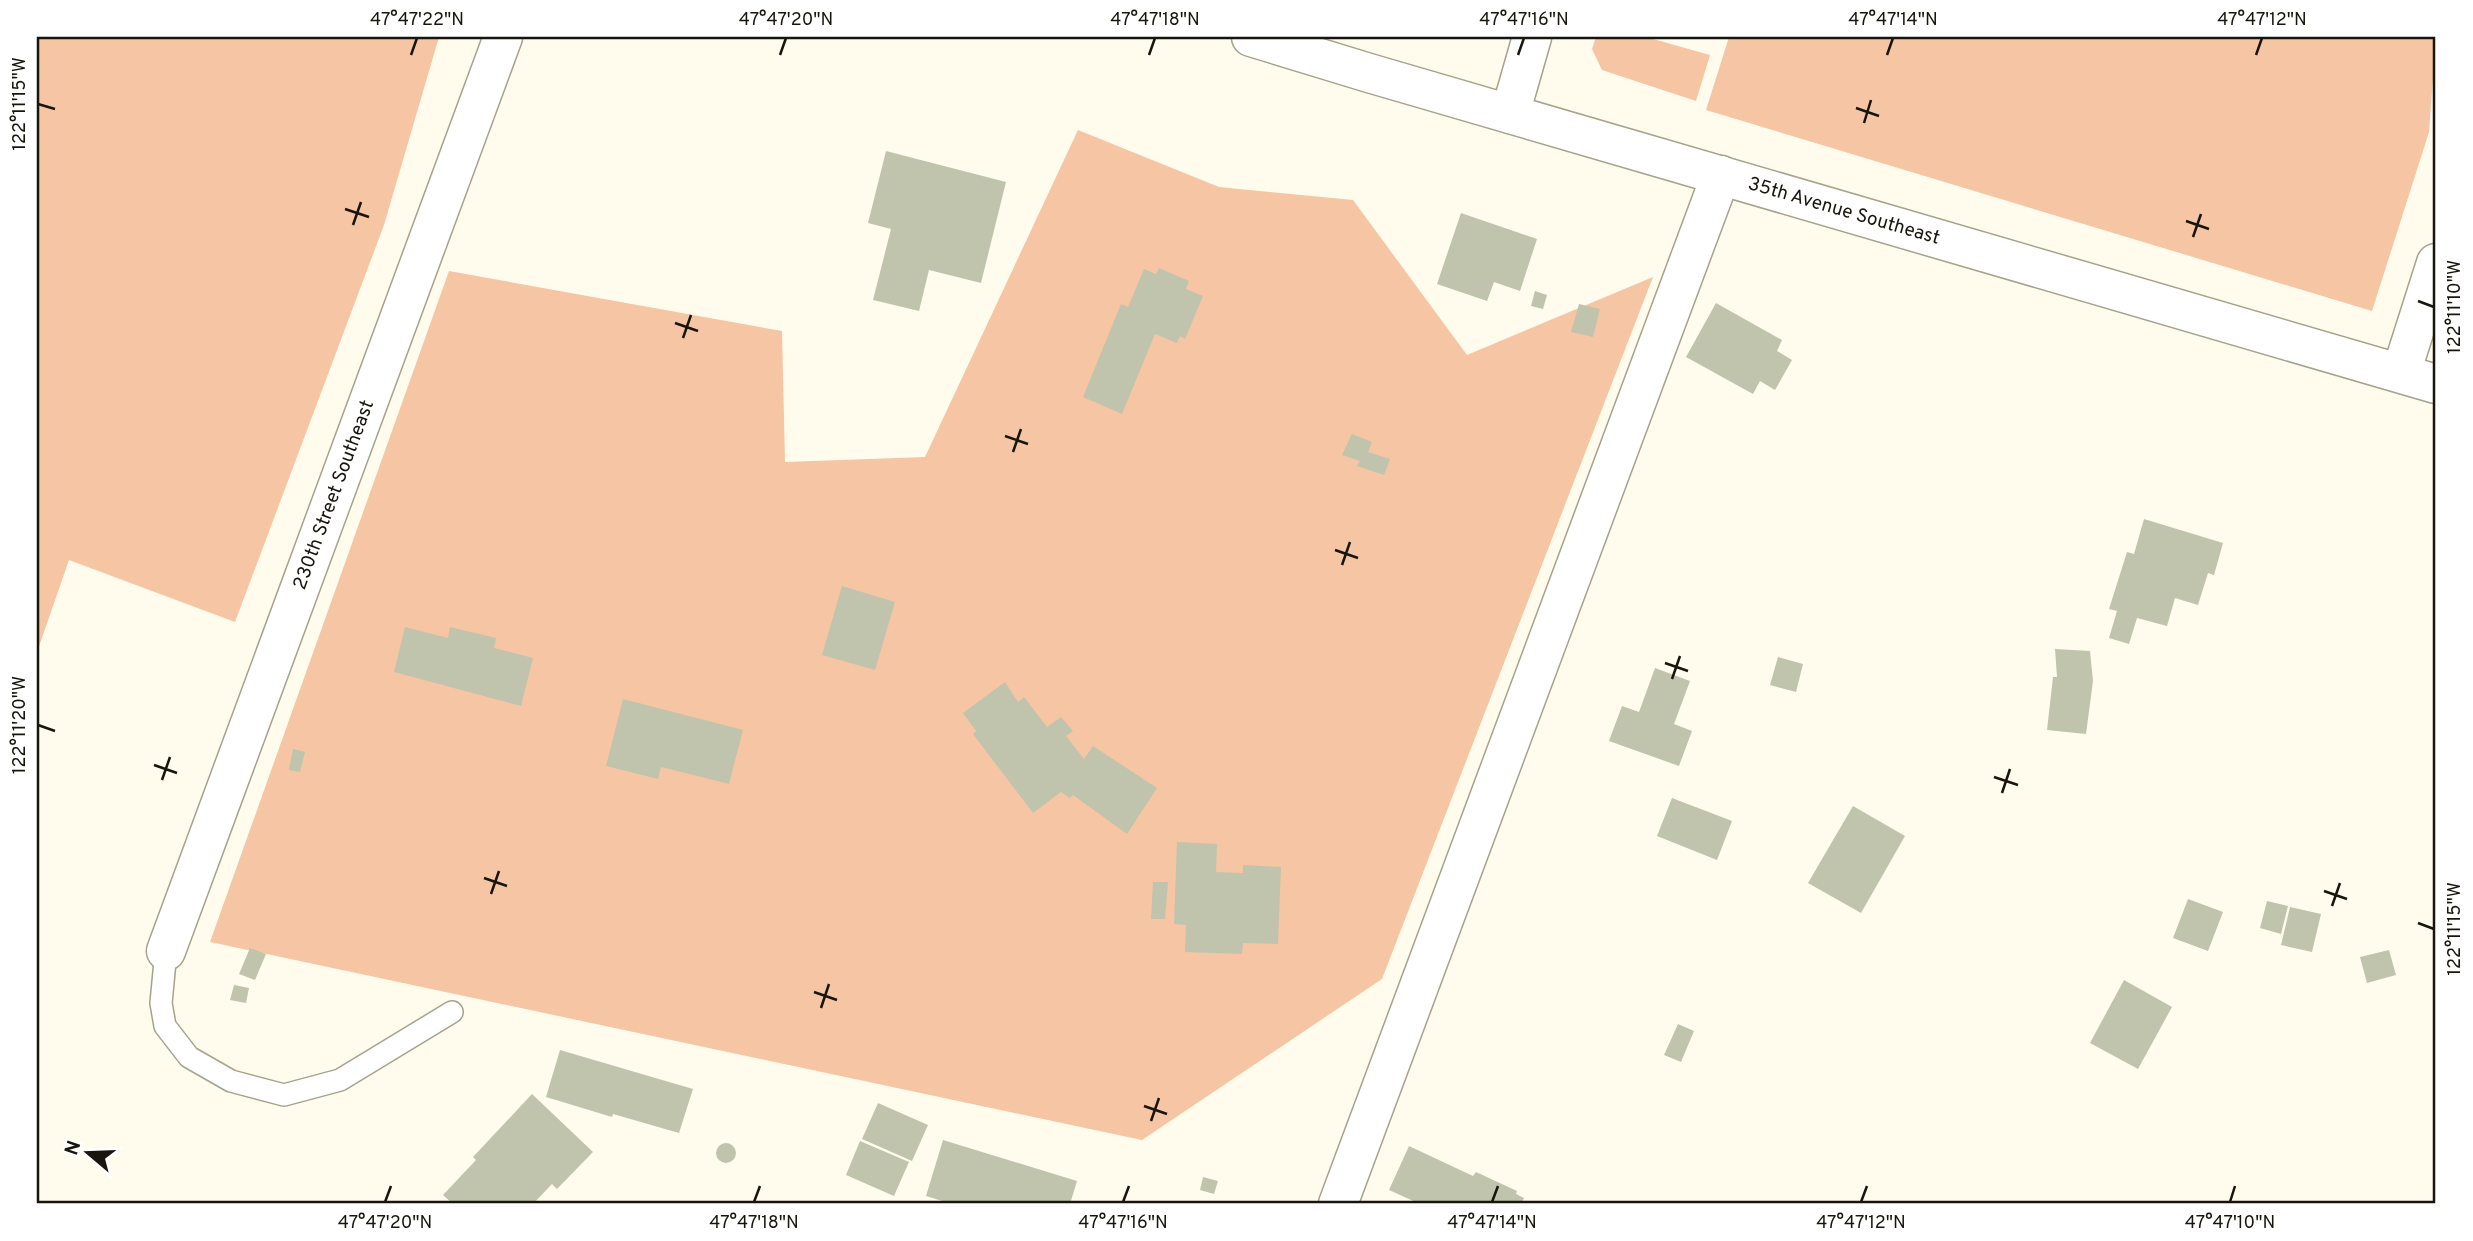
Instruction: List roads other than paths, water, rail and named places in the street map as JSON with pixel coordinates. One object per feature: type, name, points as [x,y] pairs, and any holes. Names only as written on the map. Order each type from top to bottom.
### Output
[{"type":"street","name":"230th Street Southeast","points":[[166,951],[503,37]]},
{"type":"street","name":"35th Avenue Southeast","points":[[1251,37],[2419,378]]},
{"type":"street","points":[[1510,114],[1532,37]]},
{"type":"street","points":[[1338,1204],[1721,175]]},
{"type":"street","points":[[2419,378],[2436,263]]},
{"type":"lane","points":[[166,951],[161,1003],[165,1026],[189,1057],[230,1081],[284,1095],[340,1080],[452,1012]]}]
